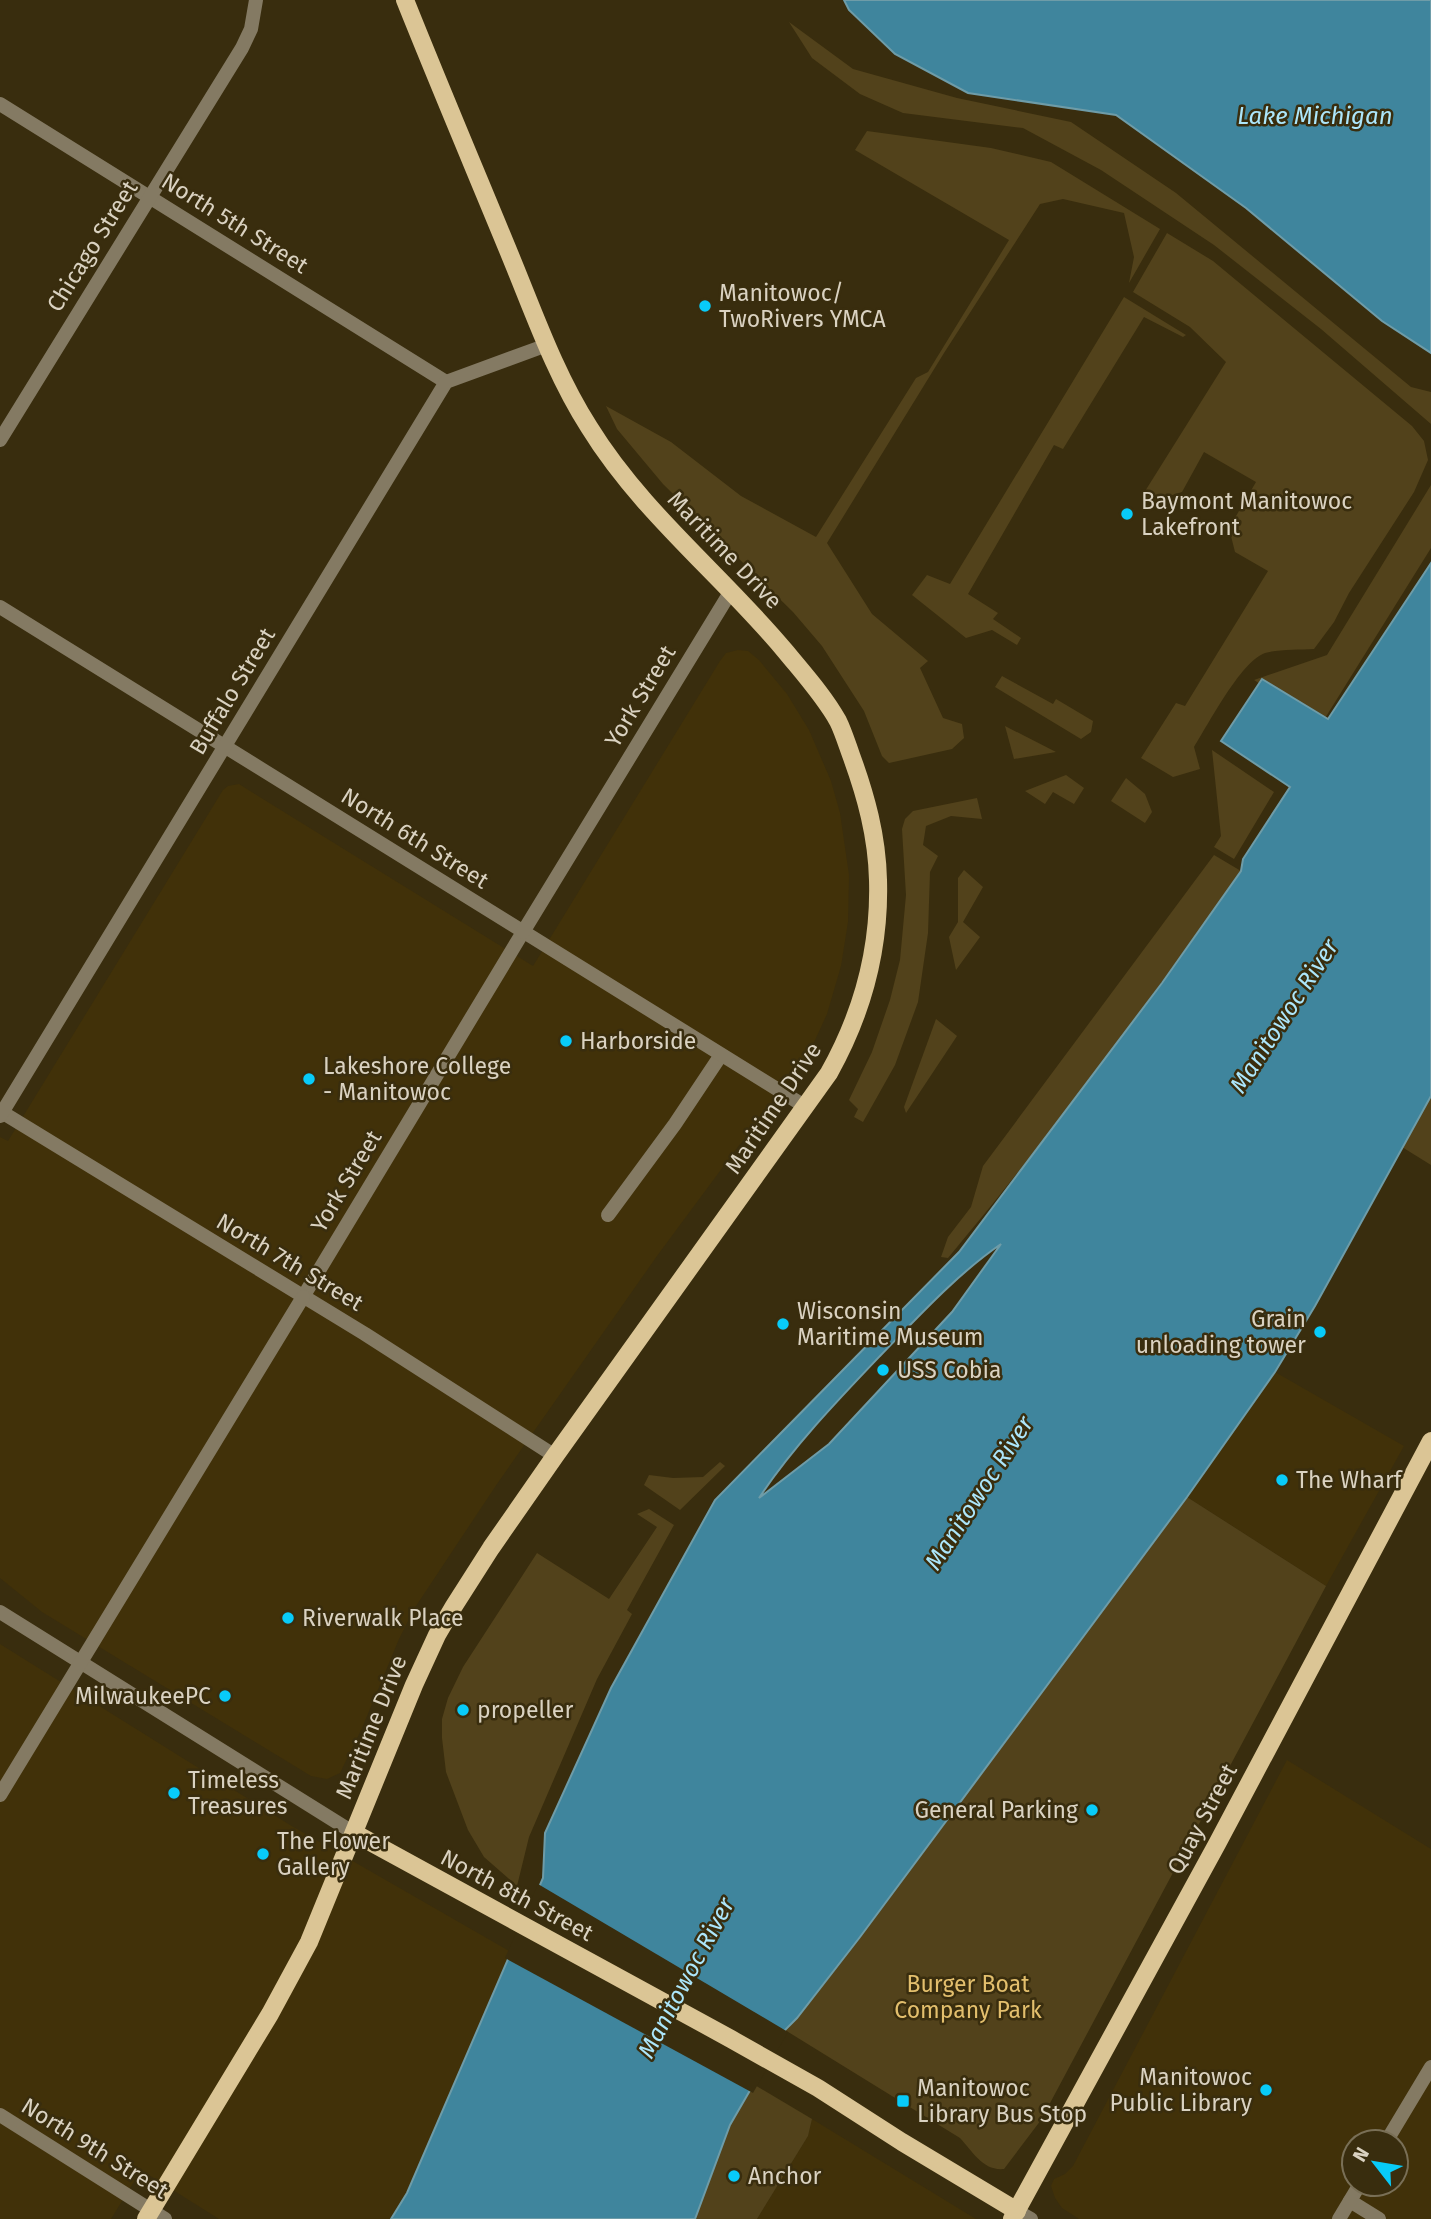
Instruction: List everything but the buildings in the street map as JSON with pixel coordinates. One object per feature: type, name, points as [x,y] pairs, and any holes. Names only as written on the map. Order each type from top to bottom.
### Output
[{"type":"main road","name":"Maritime Drive","points":[[154,2216],[309,1942],[437,1635],[491,1548],[555,1456],[829,1073],[845,1044],[857,1013],[868,977],[877,917],[875,844],[865,794],[838,722],[808,677],[766,628],[630,487],[588,426],[547,345],[405,0]]},
{"type":"main road","name":"Quay Street","points":[[1020,2216],[1429,1451]]},
{"type":"main road","name":"North 8th Street","points":[[354,1833],[818,2088],[1020,2216]]},
{"type":"street","name":"Chicago Street","points":[[0,440],[242,48],[251,29],[256,0]]},
{"type":"street","name":"North 5th Street","points":[[0,104],[446,382]]},
{"type":"street","points":[[446,382],[547,345]]},
{"type":"street","name":"Buffalo Street","points":[[1,1113],[446,382]]},
{"type":"street","name":"York Street","points":[[0,1795],[731,591]]},
{"type":"street","name":"North 6th Street","points":[[0,607],[806,1107]]},
{"type":"street","points":[[608,1215],[675,1124],[721,1055]]},
{"type":"street","name":"North 7th Street","points":[[1,1113],[303,1297],[555,1456]]},
{"type":"street","name":"North 8th Street","points":[[0,1612],[354,1833]]},
{"type":"street","points":[[1394,2128],[1431,2067]]},
{"type":"street","name":"North 9th Street","points":[[0,2115],[154,2216]]},
{"type":"street","points":[[1339,2219],[1352,2198]]},
{"type":"street","points":[[1350,2201],[1380,2219]]},
{"type":"shaded area","points":[[748,651],[759,660],[787,694],[809,730],[831,781],[840,813],[849,875],[848,922],[841,966],[827,1014],[811,1049],[751,1134],[740,1144],[657,1256],[497,1484],[414,1609],[340,1773],[327,1779],[311,1776],[42,1612],[0,1578],[0,1137],[8,1141],[223,790],[228,786],[239,784],[533,966],[720,661],[726,653]]},
{"type":"shaded area","points":[[1275,1372],[1404,1446],[1326,1586],[1187,1497]]},
{"type":"shaded area","points":[[0,1644],[290,1825],[511,1952],[407,2193],[391,2219],[219,2219],[141,2170],[111,2219],[0,2219]]},
{"type":"shaded area","points":[[1287,1760],[1431,1849],[1431,2219],[1079,2219],[1062,2208],[1051,2186],[1054,2179],[1073,2166]]},
{"type":"shaded area","points":[[812,2119],[976,2219],[757,2219],[808,2136]]},
{"type":"green space","points":[[789,22],[853,69],[957,98],[1071,122],[1176,193],[1411,387],[1431,392],[1431,424],[1321,329],[1214,245],[1101,170],[1023,128],[903,113],[860,94],[812,58]]},
{"type":"green space","points":[[867,131],[991,148],[1051,162],[1160,229],[1129,283],[1134,257],[1124,213],[1063,199],[1040,204],[827,543],[872,614],[928,661],[920,668],[943,718],[962,724],[964,738],[952,749],[889,763],[882,756],[864,711],[822,646],[793,612],[663,484],[617,429],[606,406],[671,442],[741,496],[816,537],[916,378],[928,372],[1009,240],[855,150]]},
{"type":"green space","points":[[1167,233],[1213,261],[1412,426],[1424,441],[1428,460],[1414,492],[1349,593],[1334,622],[1314,649],[1283,650],[1265,653],[1256,658],[1236,680],[1194,747],[1200,769],[1173,777],[1141,758],[1176,703],[1185,706],[1268,571],[1235,552],[1229,528],[1256,482],[1204,452],[1182,492],[1153,501],[1142,496],[1226,362],[1190,327],[1133,292]]},
{"type":"green space","points":[[1124,297],[1186,335],[1183,337],[1144,317],[1063,449],[1054,445],[968,594],[998,613],[993,619],[1021,638],[1017,645],[992,630],[966,638],[912,595],[927,575],[950,584]]},
{"type":"green space","points":[[1431,485],[1431,548],[1322,723],[1254,680],[1327,655]]},
{"type":"green space","points":[[1002,676],[1053,704],[1056,699],[1093,721],[1091,732],[1081,739],[995,687]]},
{"type":"green space","points":[[1005,726],[1056,752],[1014,759]]},
{"type":"green space","points":[[1212,750],[1274,792],[1234,859],[1214,847],[1221,836]]},
{"type":"green space","points":[[1066,775],[1084,788],[1074,804],[1053,792],[1045,804],[1025,791]]},
{"type":"green space","points":[[1126,778],[1145,794],[1152,812],[1145,823],[1111,801]]},
{"type":"green space","points":[[977,798],[982,819],[951,816],[926,826],[923,845],[938,856],[930,872],[928,933],[918,1002],[895,1065],[863,1122],[854,1117],[858,1109],[849,1100],[872,1052],[900,960],[906,895],[902,829],[905,819],[913,811]]},
{"type":"green space","points":[[1214,855],[1241,871],[1062,1116],[948,1258],[941,1257],[948,1237],[971,1207],[983,1166]]},
{"type":"green space","points":[[964,870],[983,887],[963,922],[980,937],[956,970],[949,937],[958,922],[958,878]]},
{"type":"green space","points":[[936,1019],[957,1036],[906,1113],[904,1107]]},
{"type":"green space","points":[[1431,1096],[1431,1165],[1402,1147]]},
{"type":"green space","points":[[720,1462],[725,1466],[680,1510],[644,1485],[649,1475],[673,1478],[703,1477]]},
{"type":"green space","name":"Burger Boat Company Park","points":[[1187,1497],[1326,1586],[1041,2120],[1004,2169],[990,2167],[979,2160],[960,2138],[785,2030],[860,1937]]},
{"type":"green space","points":[[649,1509],[674,1525],[627,1610],[632,1614],[597,1679],[529,1837],[517,1886],[484,1857],[468,1830],[446,1772],[442,1719],[448,1698],[463,1667],[537,1553],[609,1599],[657,1527],[637,1514]]},
{"type":"green space","points":[[753,2084],[812,2119],[808,2136],[757,2219],[695,2219],[730,2125]]},
{"type":"water","name":"Lake Michigan","points":[[844,0],[1431,0],[1431,353],[1382,321],[1246,208],[1116,115],[968,93],[895,54],[849,10]]},
{"type":"water","name":"Manitowoc River","points":[[1431,563],[1431,1096],[1315,1306],[1275,1372],[1187,1497],[860,1937],[785,2030],[730,2125],[695,2219],[391,2219],[407,2193],[543,1878],[545,1833],[611,1688],[715,1500],[959,1252],[1162,983],[1241,871],[1243,859],[1290,787],[1221,741],[1262,679],[1328,719]],"holes":[[[1001,1244],[952,1312],[829,1444],[759,1498],[801,1443],[864,1373],[953,1283]]]},
{"type":"pier","points":[[538,1884],[788,2032],[753,2093],[505,1958]]},
{"type":"place","name":"Manitowoc/ TwoRivers YMCA","points":[[705,306]]},
{"type":"place","name":"Baymont Manitowoc Lakefront","points":[[1127,514]]},
{"type":"place","name":"Harborside","points":[[566,1041]]},
{"type":"place","name":"Lakeshore College - Manitowoc","points":[[309,1079]]},
{"type":"place","name":"Wisconsin Maritime Museum","points":[[783,1324]]},
{"type":"place","name":"Grain unloading tower","points":[[1320,1332]]},
{"type":"place","name":"USS Cobia","points":[[883,1370]]},
{"type":"place","name":"The Wharf","points":[[1282,1480]]},
{"type":"place","name":"Riverwalk Place","points":[[288,1618]]},
{"type":"place","name":"MilwaukeePC","points":[[225,1696]]},
{"type":"place","name":"propeller","points":[[463,1710]]},
{"type":"place","name":"Timeless Treasures","points":[[174,1793]]},
{"type":"place","name":"General Parking","points":[[1092,1810]]},
{"type":"place","name":"The Flower Gallery","points":[[263,1854]]},
{"type":"place","name":"Manitowoc Public Library","points":[[1266,2090]]},
{"type":"place","name":"Manitowoc Library Bus Stop","points":[[903,2101]]},
{"type":"place","name":"Anchor","points":[[734,2176]]}]
